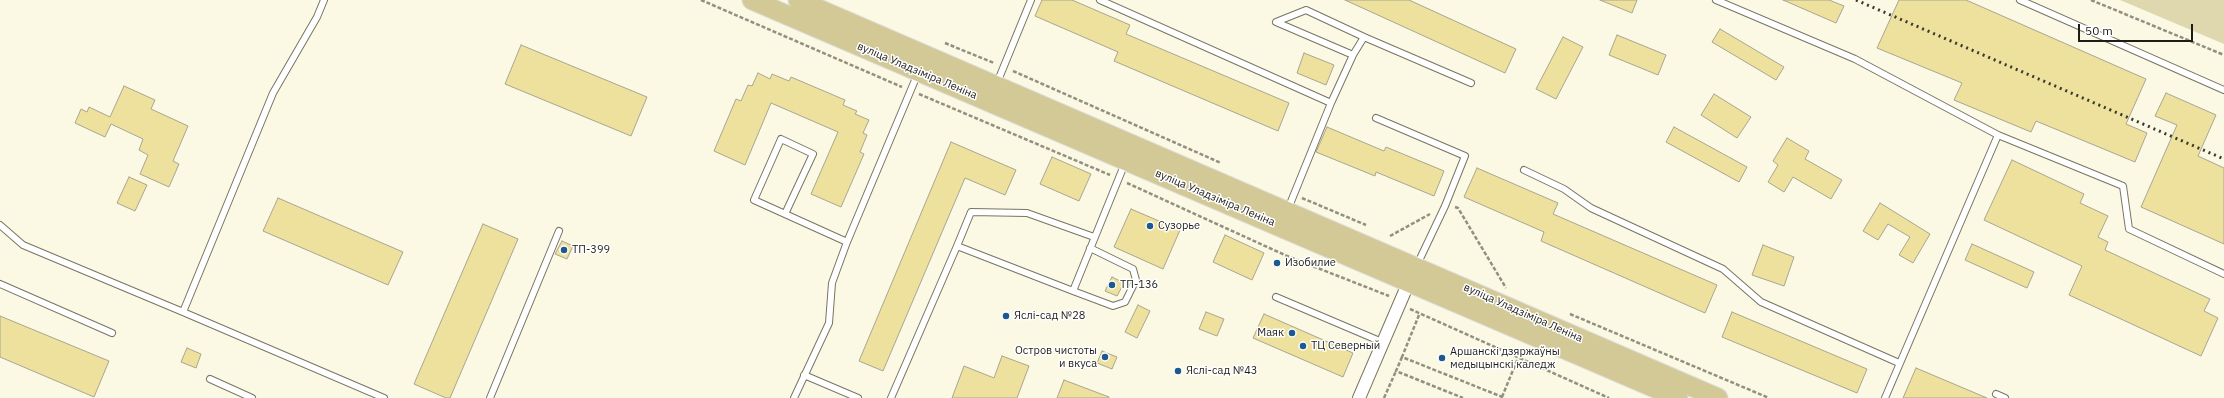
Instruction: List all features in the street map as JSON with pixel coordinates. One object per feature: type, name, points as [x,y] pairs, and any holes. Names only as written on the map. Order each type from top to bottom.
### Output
[{"type":"main road","name":"вуліца Уладзіміра Леніна","points":[[752,0],[922,64],[1287,211],[1413,274],[1678,398]]},
{"type":"main road","name":"вуліца Уладзіміра Леніна","points":[[798,0],[922,64]]},
{"type":"main road","name":"вуліца Уладзіміра Леніна","points":[[993,93],[1126,160],[1413,274],[1718,398]]},
{"type":"street","points":[[1359,398],[1382,342],[1413,274]]},
{"type":"lane","points":[[183,312],[273,93],[317,17],[324,0]]},
{"type":"lane","points":[[993,93],[1031,0]]},
{"type":"lane","points":[[1100,0],[1331,103]]},
{"type":"lane","points":[[1716,0],[1855,59],[1998,135],[2123,186],[2129,229],[2224,274]]},
{"type":"lane","points":[[2020,0],[2224,90]]},
{"type":"lane","points":[[1353,55],[1276,22],[1306,10],[1364,37],[1471,83]]},
{"type":"lane","points":[[1287,211],[1331,103],[1353,55],[1364,37]]},
{"type":"lane","points":[[794,398],[829,323],[832,283],[847,242],[922,64]]},
{"type":"lane","points":[[1376,118],[1465,156],[1445,206],[1413,274]]},
{"type":"lane","points":[[1885,398],[1998,135]]},
{"type":"lane","points":[[785,214],[814,154],[781,139],[754,200],[785,214],[847,242]]},
{"type":"lane","points":[[1073,291],[1126,160]]},
{"type":"lane","points":[[1524,170],[1564,189],[1591,208],[1723,269],[1761,302],[1899,363]]},
{"type":"lane","points":[[891,398],[971,212],[1027,213],[1094,237]]},
{"type":"lane","points":[[0,225],[23,245],[384,398]]},
{"type":"lane","points":[[490,398],[559,231]]},
{"type":"lane","points":[[957,246],[1113,306],[1125,302],[1136,280],[1132,269],[1090,248]]},
{"type":"lane","points":[[0,284],[112,333]]},
{"type":"lane","points":[[1276,297],[1382,342]]},
{"type":"lane","points":[[804,375],[858,398]]},
{"type":"lane","points":[[210,379],[252,398]]},
{"type":"lane","points":[[1996,394],[2005,398]]},
{"type":"path","points":[[701,0],[1119,179],[1287,256],[1389,296]]},
{"type":"path","points":[[2091,0],[2224,55]]},
{"type":"path","points":[[1390,236],[1445,206],[1458,208],[1507,288]]},
{"type":"path","points":[[1408,308],[1420,315],[1609,398]]},
{"type":"path","points":[[1384,398],[1420,315]]},
{"type":"path","points":[[1402,357],[1503,398],[1518,358]]},
{"type":"path","points":[[1396,371],[1463,398]]},
{"type":"shaded area","points":[[2120,0],[2224,0],[2224,44]]},
{"type":"building","points":[[1042,0],[1072,0],[1130,25],[1126,34],[1289,103],[1278,131],[1114,61],[1118,52],[1035,16]]},
{"type":"building","points":[[1345,0],[1409,0],[1516,49],[1505,73]]},
{"type":"building","points":[[1600,0],[1637,0],[1632,13]]},
{"type":"building","points":[[1783,0],[1829,0],[1844,6],[1836,23]]},
{"type":"building","points":[[1899,0],[1966,0],[2146,79],[2126,124],[2147,133],[2135,162],[2036,121],[2031,132],[1954,100],[1962,83],[1877,48]]},
{"type":"building","points":[[1720,29],[1784,67],[1776,80],[1712,42]]},
{"type":"building","points":[[1617,35],[1666,55],[1658,75],[1609,55]]},
{"type":"building","points":[[1563,37],[1583,47],[1556,99],[1536,89]]},
{"type":"building","points":[[521,45],[647,97],[631,136],[505,84]]},
{"type":"building","points":[[1304,53],[1334,65],[1326,85],[1297,73]]},
{"type":"building","points":[[758,73],[770,79],[772,74],[789,81],[791,77],[845,100],[843,105],[857,111],[855,114],[869,120],[863,133],[867,135],[860,152],[864,154],[841,207],[811,194],[838,132],[771,103],[745,165],[714,151],[736,99],[741,101],[748,85],[752,86]]},
{"type":"building","points":[[124,86],[155,100],[151,109],[188,126],[173,161],[179,164],[169,187],[140,174],[148,155],[139,150],[143,139],[111,124],[105,137],[75,123],[81,109],[87,112],[89,107],[110,117]]},
{"type":"building","points":[[2166,93],[2216,115],[2198,156],[2224,168],[2224,244],[2141,207],[2177,125],[2155,116]]},
{"type":"building","points":[[1714,94],[1751,117],[1737,138],[1701,115]]},
{"type":"building","points":[[1327,127],[1384,151],[1386,147],[1444,171],[1434,196],[1376,172],[1375,176],[1316,152]]},
{"type":"building","points":[[1674,127],[1747,167],[1739,182],[1666,142]]},
{"type":"building","points":[[1787,138],[1809,151],[1805,159],[1842,180],[1831,199],[1793,177],[1784,192],[1768,182],[1778,165],[1773,161]]},
{"type":"building","points":[[951,142],[1016,170],[1005,195],[965,178],[883,371],[859,361]]},
{"type":"building","points":[[1052,157],[1091,174],[1079,201],[1040,184]]},
{"type":"building","points":[[2012,160],[2084,194],[2080,203],[2108,216],[2098,237],[2108,242],[2105,250],[2210,299],[2204,311],[2218,318],[2201,356],[2069,295],[2082,266],[1984,220]]},
{"type":"building","points":[[1477,168],[1558,203],[1553,214],[1717,285],[1705,313],[1541,241],[1544,232],[1464,197]]},
{"type":"building","points":[[129,177],[147,185],[135,211],[117,203]]},
{"type":"building","points":[[278,198],[403,252],[388,285],[263,231]]},
{"type":"building","points":[[1880,203],[1930,234],[1913,263],[1899,255],[1910,237],[1888,224],[1878,240],[1863,231]]},
{"type":"building","points":[[1131,209],[1180,230],[1163,269],[1114,247]]},
{"type":"building","points":[[483,224],[518,239],[450,398],[446,398],[414,384]]},
{"type":"building","points":[[1225,235],[1264,253],[1252,280],[1213,262]]},
{"type":"building","name":"ТП-399","points":[[562,241],[573,246],[567,259],[555,254]]},
{"type":"building","points":[[1972,244],[2034,272],[2027,288],[1965,260]]},
{"type":"building","points":[[1763,245],[1794,257],[1784,286],[1752,275]]},
{"type":"building","name":"ТП-136","points":[[1112,277],[1124,283],[1117,296],[1105,291]]},
{"type":"building","points":[[1138,305],[1150,311],[1137,338],[1125,332]]},
{"type":"building","points":[[1206,312],[1224,319],[1217,336],[1199,329]]},
{"type":"building","points":[[1732,312],[1867,369],[1857,393],[1722,337]]},
{"type":"building","name":"ТЦ Северный","points":[[1264,314],[1353,353],[1343,377],[1253,338]]},
{"type":"building","points":[[0,316],[109,361],[94,397],[0,357]]},
{"type":"building","points":[[187,348],[201,354],[196,368],[181,362]]},
{"type":"building","points":[[1102,351],[1117,357],[1112,369],[1097,363]]},
{"type":"building","points":[[1002,356],[1029,366],[1017,398],[952,398],[964,366],[994,378]]},
{"type":"building","points":[[1916,368],[1987,398],[1903,398]]},
{"type":"building","points":[[1064,380],[1109,397],[1109,398],[1057,398]]},
{"type":"railway","points":[[1856,0],[2224,159]]},
{"type":"place","name":"Сузорье","points":[[1150,226]]},
{"type":"place","name":"ТП-399","points":[[564,250]]},
{"type":"place","name":"Изобилие","points":[[1277,263]]},
{"type":"place","name":"ТП-136","points":[[1112,285]]},
{"type":"place","name":"Яслі-сад №28","points":[[1006,316]]},
{"type":"place","name":"Маяк","points":[[1292,333]]},
{"type":"place","name":"ТЦ Северный","points":[[1303,346]]},
{"type":"place","name":"Остров чистоты и вкуса","points":[[1105,357]]},
{"type":"place","name":"Аршанскі дзяржаўны медыцынскі каледж","points":[[1442,358]]},
{"type":"place","name":"Яслі-сад №43","points":[[1178,371]]}]
